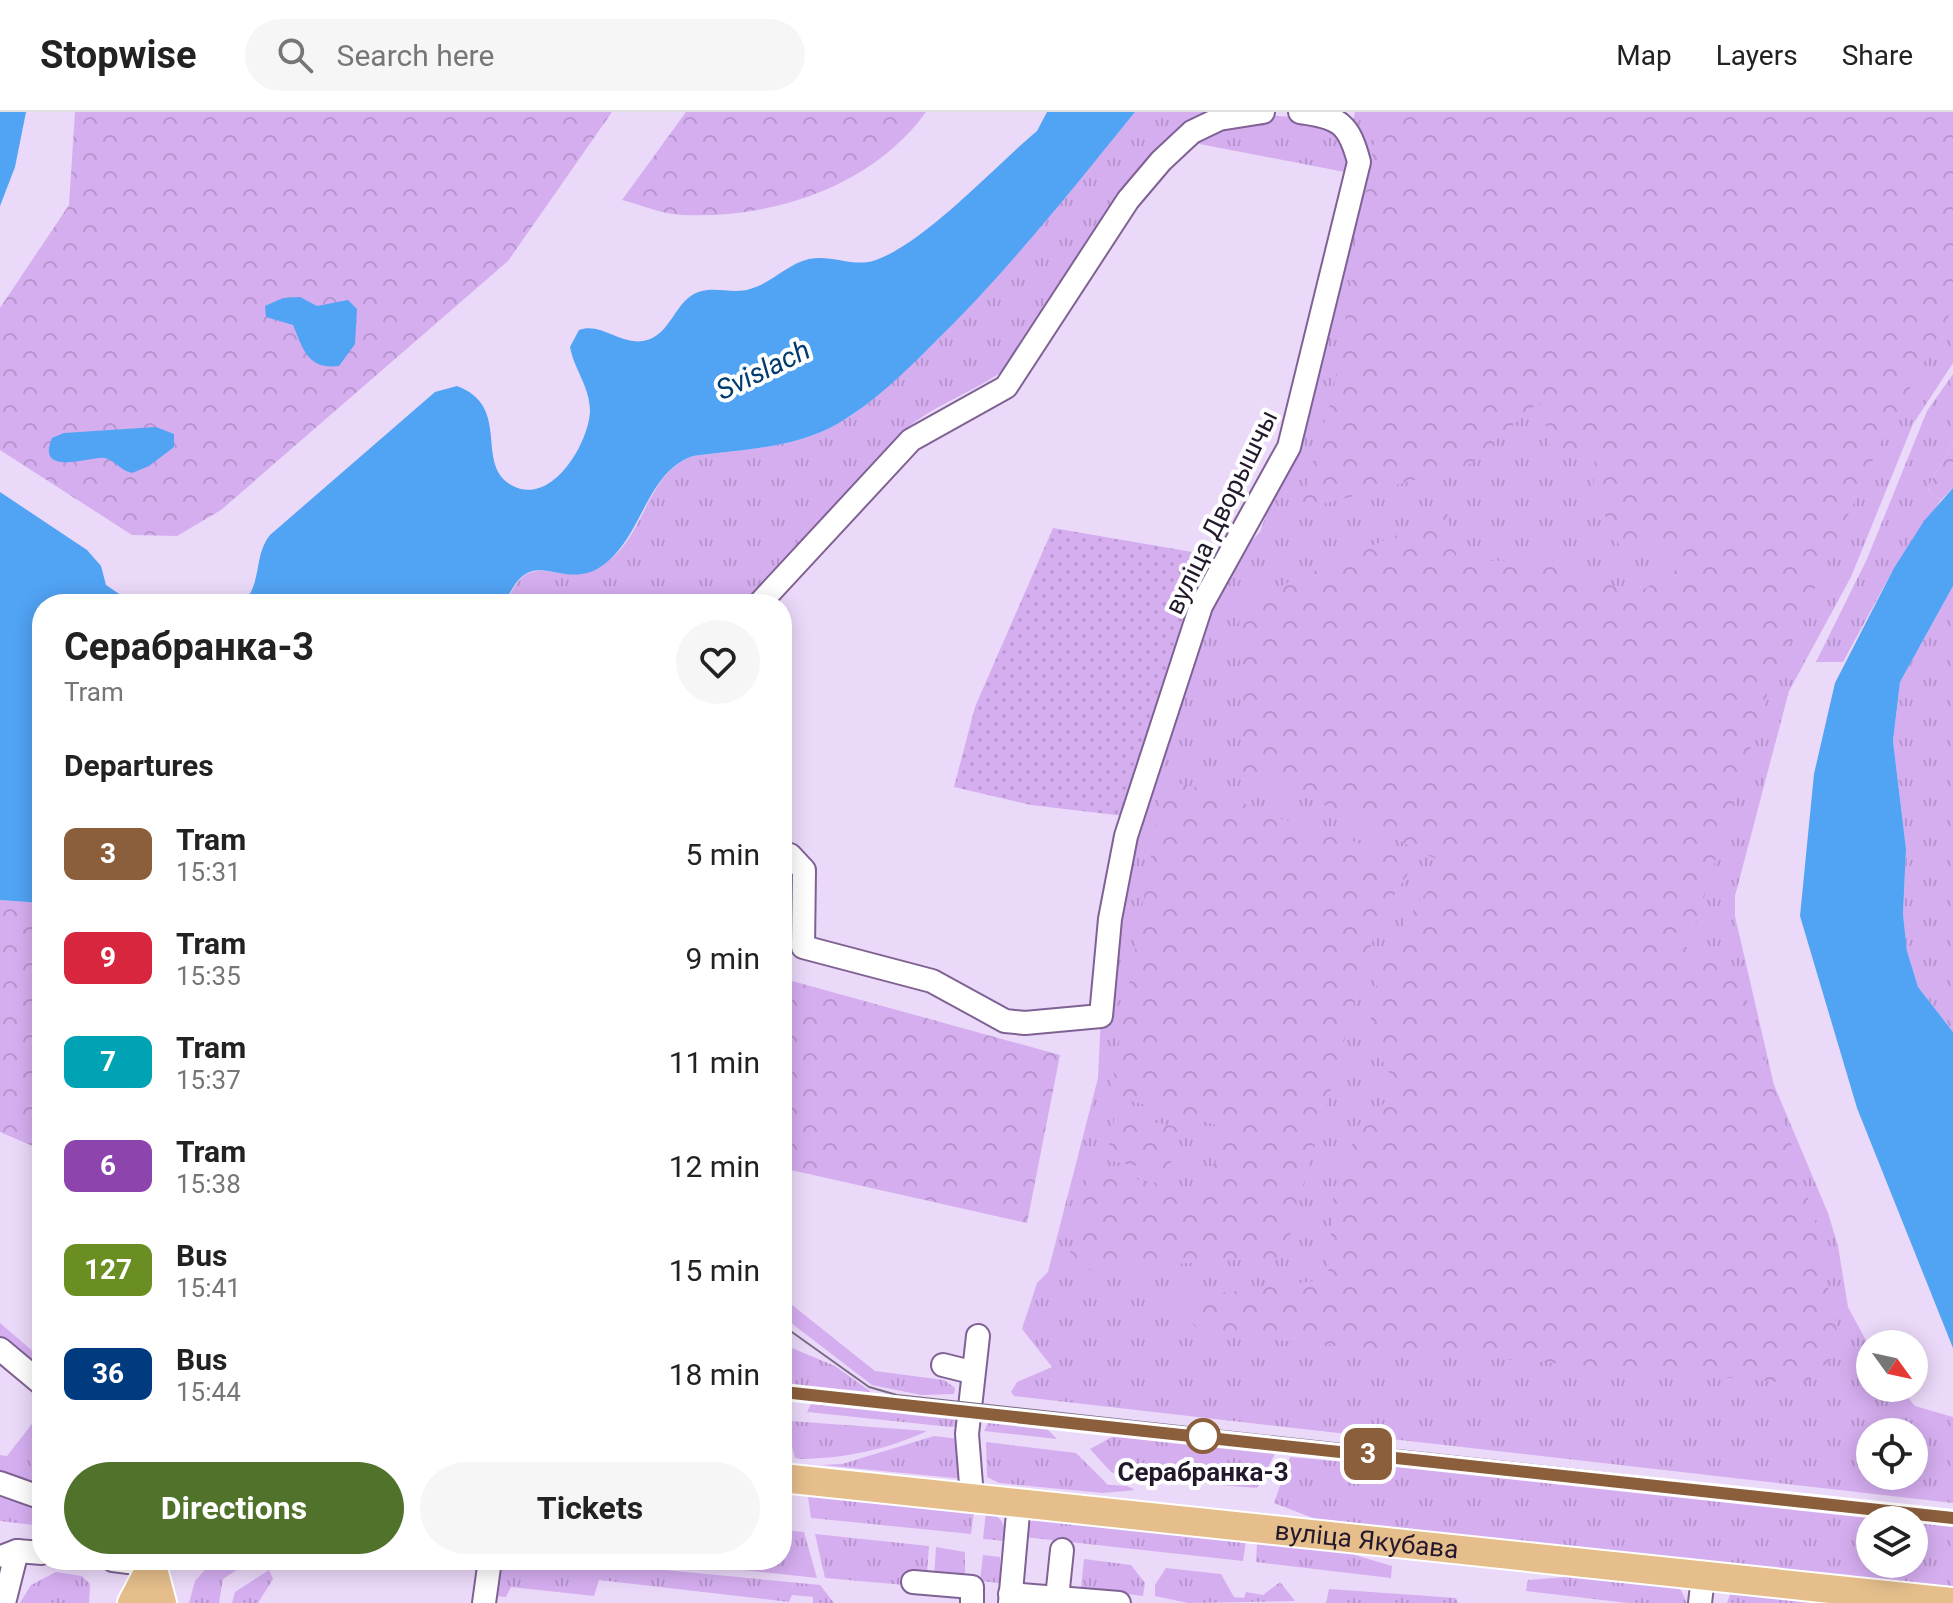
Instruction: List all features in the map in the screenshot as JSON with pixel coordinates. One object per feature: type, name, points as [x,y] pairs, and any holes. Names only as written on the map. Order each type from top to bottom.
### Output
[{"type":"main road","name":"вуліца Якубава","points":[[792,1479],[1019,1502],[1702,1590],[1953,1602]]},
{"type":"main road","points":[[132,1603],[153,1570]]},
{"type":"main road","points":[[158,1570],[162,1603]]},
{"type":"street","points":[[768,594],[911,440],[1006,387],[1128,200],[1161,161],[1192,132],[1219,119],[1263,112]]},
{"type":"street","name":"вуліца Дворышчы","points":[[792,857],[804,870],[803,947],[932,981],[1005,1021],[1025,1023],[1101,1016],[1110,919],[1126,836],[1201,606],[1289,447],[1359,162],[1352,138],[1341,123],[1326,115],[1300,112]]},
{"type":"street","points":[[972,1497],[967,1434],[971,1372],[978,1336]]},
{"type":"street","points":[[0,1349],[32,1376]]},
{"type":"street","points":[[943,1365],[971,1372]]},
{"type":"street","points":[[0,1483],[32,1494]]},
{"type":"street","points":[[1019,1502],[1010,1599],[1057,1598],[1119,1603]]},
{"type":"street","points":[[4,1603],[6,1550],[32,1552]]},
{"type":"street","points":[[1057,1598],[1062,1550]]},
{"type":"street","points":[[484,1603],[489,1570]]},
{"type":"street","points":[[913,1582],[972,1587],[972,1603]]},
{"type":"green space","points":[[75,112],[612,112],[508,261],[221,510],[177,536],[132,535],[0,450],[0,308],[69,205]]},
{"type":"green space","points":[[686,112],[926,112],[904,138],[849,179],[785,204],[716,215],[682,215],[622,200]]},
{"type":"green space","points":[[1135,112],[1267,112],[1264,115],[1325,119],[1347,141],[1350,173],[1179,140],[1018,359],[991,379],[907,428],[760,594],[511,594],[526,575],[537,571],[575,574],[606,563],[630,537],[655,490],[677,464],[693,456],[768,447],[804,438],[822,432],[863,407],[928,349],[1035,233]]},
{"type":"green space","points":[[1355,112],[1953,112],[1953,363],[1913,424],[1851,577],[1789,691],[1735,896],[1735,916],[1774,1085],[1828,1213],[1838,1246],[1848,1307],[1860,1330],[1856,1330],[1856,1402],[1912,1402],[1915,1406],[1953,1417],[1953,1503],[1014,1396],[1011,1392],[1017,1382],[1052,1367],[1022,1329],[1037,1283],[1048,1272],[1098,1078],[1101,1016],[1115,905],[1216,577],[1260,532],[1302,413]]},
{"type":"green space","points":[[1379,112],[1953,112],[1953,308],[1881,442],[1767,695],[1695,926],[1666,936],[1740,977],[1815,1221],[1841,1351],[1803,1384],[1203,1334],[1168,1300],[1328,1279],[1333,1200],[1358,1126],[1399,1090],[1368,1035],[1380,962],[1421,899],[1450,866],[1348,815],[1242,771],[1239,604],[1447,513],[1458,563],[1547,558],[1634,595],[1681,567],[1651,545],[1621,549],[1593,491],[1595,451],[1552,454],[1540,401],[1466,467],[1299,510],[1333,394]]},
{"type":"green space","points":[[1953,374],[1953,443],[1929,485],[1930,494],[1941,500],[1894,568],[1843,662],[1816,662],[1867,559],[1927,411]]},
{"type":"green space","points":[[1953,443],[1953,488],[1941,500],[1930,494],[1929,485]]},
{"type":"green space","points":[[1053,528],[1227,558],[1124,816],[1031,805],[954,787],[975,707]]},
{"type":"green space","points":[[1953,586],[1953,1032],[1918,987],[1907,951],[1903,914],[1906,849],[1893,741],[1900,682]]},
{"type":"green space","points":[[1164,780],[1218,792],[1269,815],[1402,857],[1412,867],[1377,923],[1284,1257],[1066,1271],[1089,1171],[1209,1192],[1223,1127],[1110,1095]]},
{"type":"green space","points":[[0,900],[32,902],[32,1146],[0,1132]]},
{"type":"green space","points":[[792,981],[1060,1055],[1027,1223],[792,1170]]},
{"type":"green space","points":[[1115,1115],[1178,1127],[1169,1172],[1106,1160]]},
{"type":"green space","points":[[792,1305],[875,1371],[944,1380],[955,1388],[954,1394],[921,1395],[872,1385],[792,1324]]},
{"type":"green space","points":[[0,1323],[32,1350],[32,1367],[0,1340]]},
{"type":"green space","points":[[792,1348],[835,1366],[870,1391],[869,1398],[792,1390]]},
{"type":"green space","points":[[826,1401],[963,1415],[957,1426],[951,1427],[807,1412],[811,1404]]},
{"type":"green space","points":[[991,1417],[1042,1424],[1057,1439],[984,1431]]},
{"type":"green space","points":[[792,1421],[927,1431],[865,1452],[795,1458]]},
{"type":"green space","points":[[32,1424],[32,1485],[0,1474],[0,1455],[7,1456]]},
{"type":"green space","points":[[1119,1433],[1278,1448],[1257,1488],[1123,1477],[1111,1472],[1090,1449]]},
{"type":"green space","points":[[934,1436],[959,1439],[964,1479],[822,1465],[842,1464]]},
{"type":"green space","points":[[986,1442],[1076,1453],[1108,1485],[1127,1486],[1135,1490],[1103,1493],[999,1483],[987,1477]]},
{"type":"green space","points":[[1290,1457],[1856,1510],[1856,1578],[1928,1578],[1928,1517],[1953,1519],[1953,1590],[1331,1525],[1274,1503]]},
{"type":"green space","points":[[0,1492],[32,1503],[32,1525],[0,1521]]},
{"type":"green space","points":[[808,1496],[974,1512],[971,1534],[811,1518]]},
{"type":"green space","points":[[986,1512],[1002,1522],[1006,1541],[983,1539]]},
{"type":"green space","points":[[1043,1516],[1246,1541],[1243,1561],[1024,1537],[1030,1522]]},
{"type":"green space","points":[[792,1531],[804,1532],[817,1578],[743,1570],[792,1570]]},
{"type":"green space","points":[[815,1534],[929,1546],[927,1574],[907,1573],[905,1585],[825,1578]]},
{"type":"green space","points":[[1257,1543],[1338,1550],[1392,1566],[1391,1578],[1256,1562]]},
{"type":"green space","points":[[936,1547],[965,1552],[965,1580],[934,1578]]},
{"type":"green space","points":[[983,1555],[1000,1557],[1000,1583],[980,1581]]},
{"type":"green space","points":[[1084,1559],[1131,1565],[1145,1583],[1143,1596],[1081,1588]]},
{"type":"green space","points":[[1166,1568],[1221,1574],[1234,1597],[1244,1598],[1246,1592],[1263,1595],[1280,1582],[1295,1601],[1188,1603],[1155,1596],[1155,1585]]},
{"type":"green space","points":[[205,1570],[237,1570],[223,1579],[219,1603],[189,1603],[195,1581]]},
{"type":"green space","points":[[269,1570],[273,1579],[258,1603],[232,1603],[235,1592]]},
{"type":"green space","points":[[498,1570],[664,1570],[820,1585],[834,1603],[813,1603],[813,1597],[792,1595],[789,1602],[599,1580],[594,1596],[511,1587],[506,1597],[494,1596]]},
{"type":"green space","points":[[56,1572],[82,1576],[90,1584],[89,1603],[20,1603],[31,1585]]},
{"type":"green space","points":[[1579,1576],[1674,1585],[1681,1590],[1687,1603],[1628,1603],[1526,1591],[1528,1580]]},
{"type":"green space","points":[[1329,1589],[1456,1598],[1458,1603],[1326,1603]]},
{"type":"green space","points":[[1731,1592],[1834,1603],[1727,1603]]},
{"type":"water","points":[[0,112],[26,112],[15,167],[0,206]]},
{"type":"water","name":"Svislach","points":[[1047,112],[1135,112],[986,289],[888,387],[822,432],[786,443],[693,456],[678,464],[665,475],[629,536],[606,563],[590,572],[575,575],[537,570],[526,574],[510,594],[250,594],[261,552],[270,535],[435,392],[457,386],[474,395],[489,421],[492,451],[501,477],[513,486],[527,490],[541,487],[566,468],[588,424],[589,402],[570,347],[579,330],[595,329],[626,340],[643,341],[661,332],[685,301],[702,291],[750,289],[809,259],[859,263],[876,260],[896,251],[938,221],[1037,131]]},
{"type":"water","points":[[300,297],[317,306],[348,300],[357,309],[355,344],[339,366],[320,365],[313,361],[293,325],[266,317],[265,306],[283,298]]},
{"type":"water","points":[[156,427],[174,434],[174,447],[149,466],[132,473],[104,458],[67,462],[51,458],[52,438],[64,433]]},
{"type":"water","points":[[1953,488],[1953,586],[1900,682],[1893,741],[1906,849],[1903,914],[1907,951],[1918,987],[1953,1032],[1953,1348],[1857,1108],[1800,916],[1814,774],[1835,683],[1894,568],[1924,521]]},
{"type":"water","points":[[0,492],[87,550],[101,566],[106,585],[119,594],[32,594],[32,902],[0,900]]},
{"type":"tram line","points":[[792,1332],[869,1387],[897,1395],[1953,1511]]},
{"type":"tram line","points":[[792,1393],[897,1404]]},
{"type":"tram line","name":"3","points":[[792,1393],[1953,1518]]},
{"type":"place","name":"Серабранка-3","points":[[1203,1436]]}]
